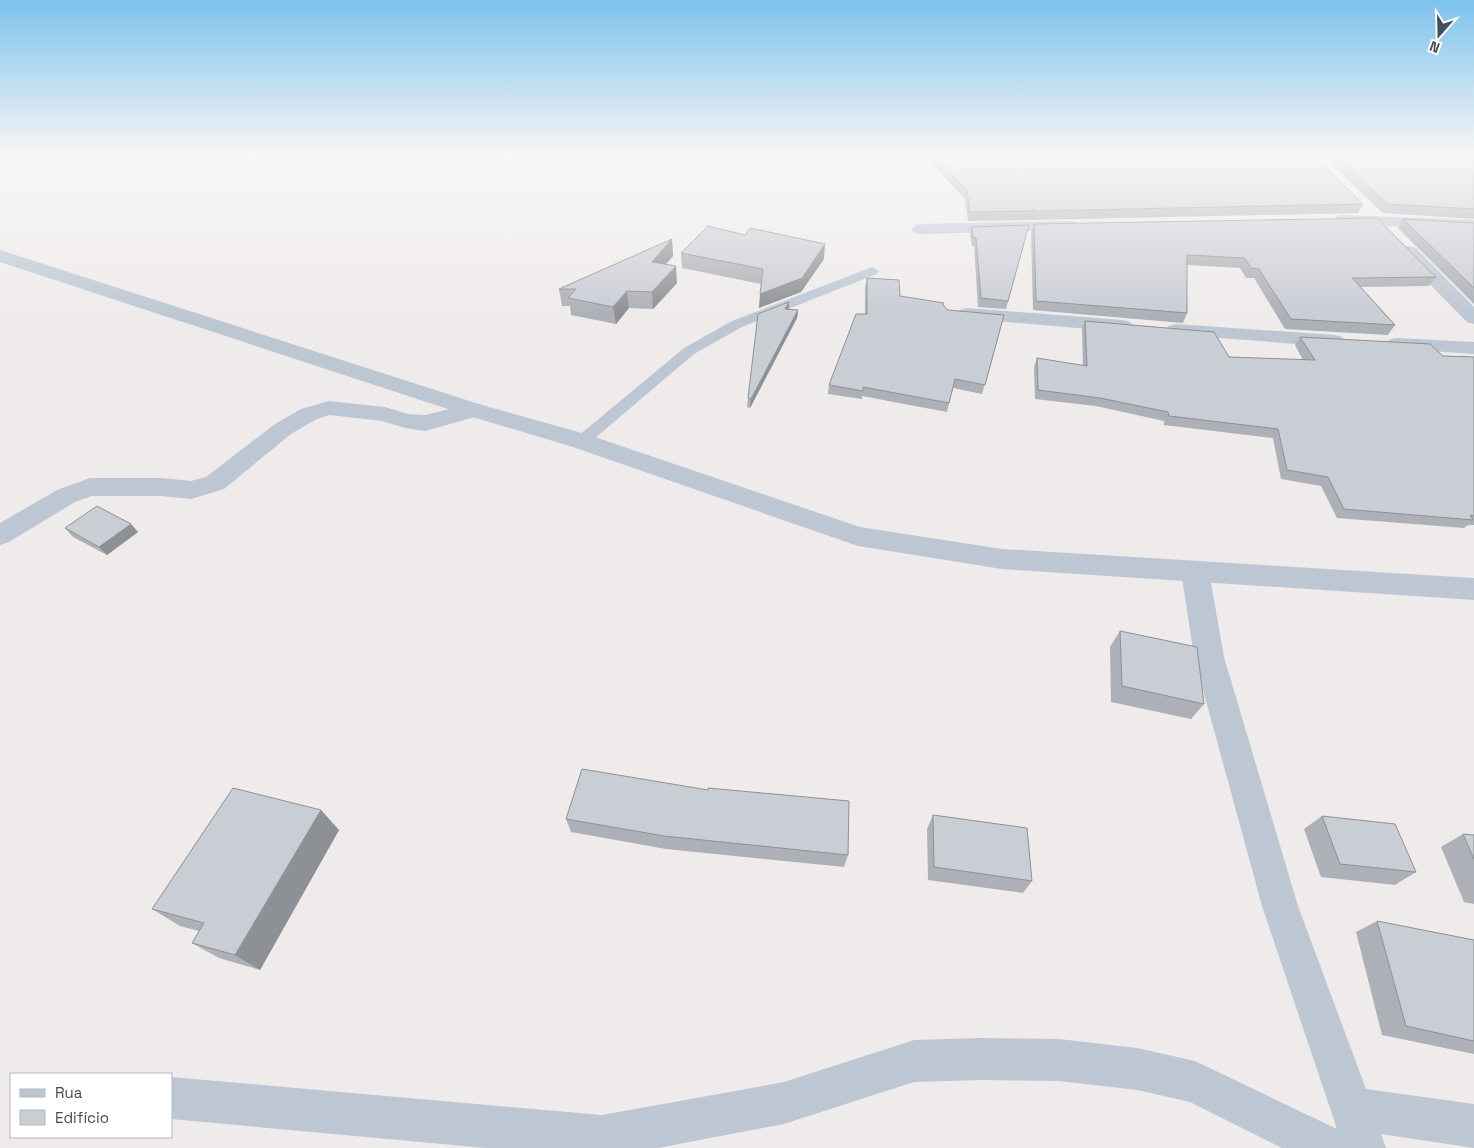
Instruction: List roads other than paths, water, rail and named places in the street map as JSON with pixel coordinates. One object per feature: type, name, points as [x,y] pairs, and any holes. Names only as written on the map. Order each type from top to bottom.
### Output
[{"type":"street","points":[[1366,209],[1474,318]]},
{"type":"street","points":[[1328,221],[1377,220],[1474,225]]},
{"type":"street","points":[[921,229],[1091,226]]},
{"type":"street","points":[[0,256],[474,410],[581,442],[858,536],[1002,559],[1474,589]]},
{"type":"street","points":[[953,312],[1352,342]]},
{"type":"street","points":[[1380,343],[1474,348]]},
{"type":"street","points":[[0,535],[66,496],[90,487],[162,487],[191,490],[215,483],[283,429],[309,414],[329,408],[377,413],[406,422],[425,423],[474,410]]},
{"type":"street","points":[[1195,571],[1209,657],[1278,896],[1352,1108],[1364,1148]]},
{"type":"street","points":[[172,1098],[602,1137],[784,1103],[914,1061],[980,1058],[1059,1060],[1137,1069],[1195,1082],[1328,1148]]},
{"type":"street","points":[[1352,1108],[1474,1126]]},
{"type":"lane","points":[[581,442],[689,351],[737,324],[872,271]]}]
